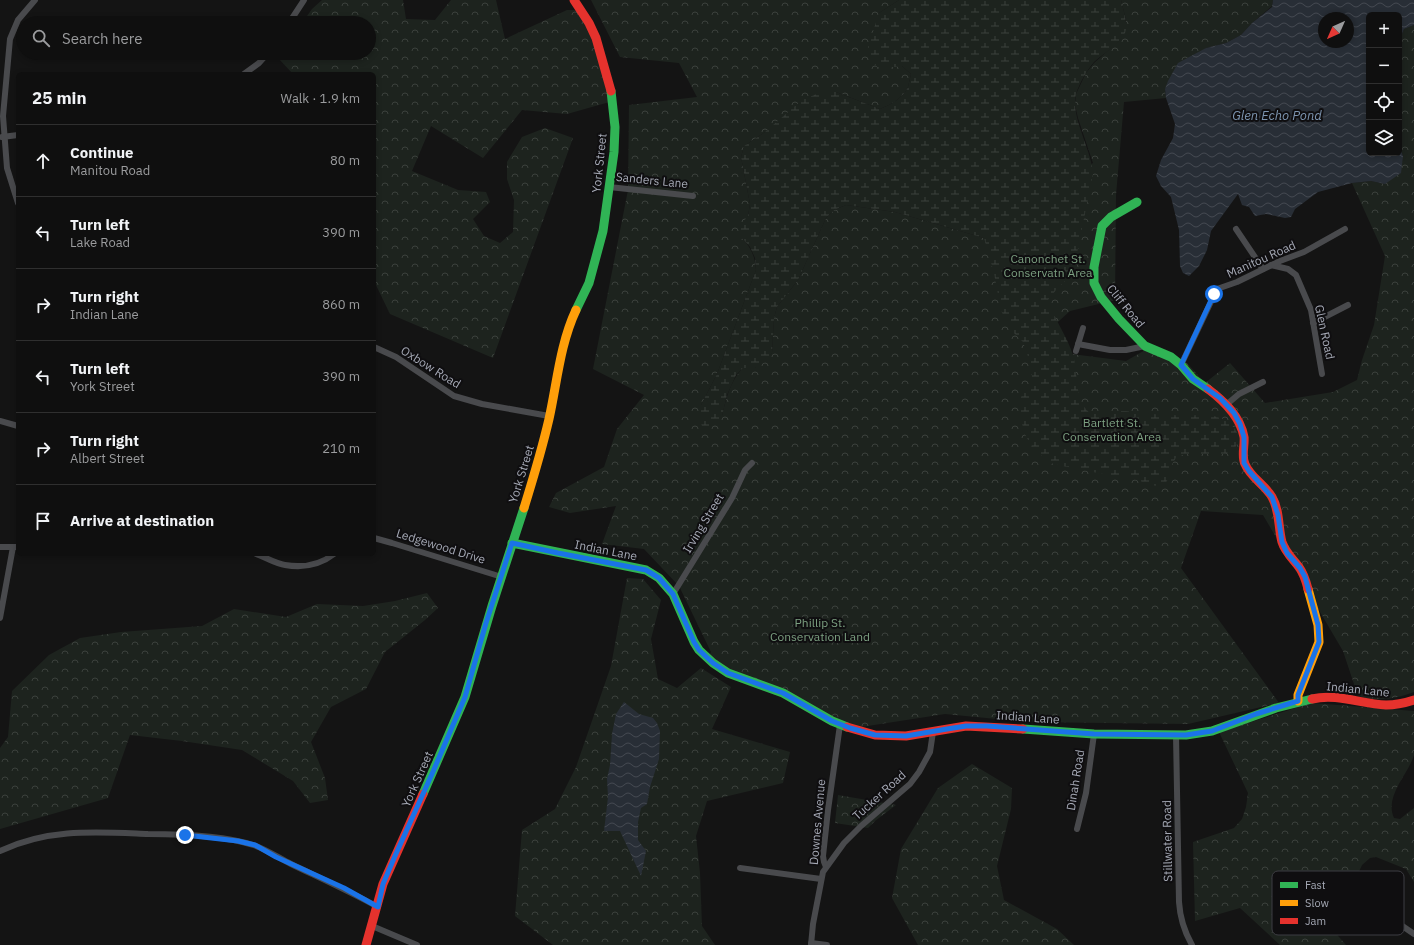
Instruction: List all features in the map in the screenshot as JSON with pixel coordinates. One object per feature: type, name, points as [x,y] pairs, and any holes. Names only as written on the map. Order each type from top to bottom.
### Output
[{"type":"street","points":[[21,16],[35,0]]},
{"type":"street","points":[[294,16],[304,0]]},
{"type":"street","name":"York Street","points":[[366,945],[378,907],[383,884],[465,697],[492,606],[537,467],[563,348],[572,320],[589,283],[603,231],[615,137],[613,97],[605,64],[596,38],[589,23],[574,0]]},
{"type":"street","points":[[16,25],[10,39],[2,137],[7,168],[16,197]]},
{"type":"street","points":[[247,72],[262,60]]},
{"type":"street","points":[[2,137],[16,135]]},
{"type":"street","name":"Sanders Lane","points":[[609,187],[693,196]]},
{"type":"street","name":"Cliff Road","points":[[1137,202],[1111,217],[1102,226],[1100,230],[1093,277],[1101,297],[1119,319],[1145,346]]},
{"type":"street","points":[[1236,229],[1263,269]]},
{"type":"street","name":"Manitou Road","points":[[1181,365],[1217,289],[1304,252],[1346,229]]},
{"type":"street","name":"Glen Road","points":[[1271,265],[1288,269],[1296,275],[1312,310],[1322,374]]},
{"type":"street","points":[[1313,323],[1348,305]]},
{"type":"street","points":[[1076,351],[1083,328]]},
{"type":"street","points":[[1078,344],[1110,350],[1126,350],[1145,346],[1171,357],[1181,365],[1193,379],[1212,393],[1234,413],[1240,424],[1244,437],[1244,463],[1249,471],[1272,497],[1277,508],[1282,542],[1287,553],[1300,568],[1305,577],[1318,625],[1319,642],[1298,695],[1298,701]]},
{"type":"street","name":"Oxbow Road","points":[[376,347],[396,357],[454,396],[482,404],[549,416]]},
{"type":"street","points":[[1226,405],[1239,394],[1263,382]]},
{"type":"street","points":[[0,421],[16,425]]},
{"type":"street","name":"Irving Street","points":[[673,594],[732,498],[745,470],[752,463]]},
{"type":"street","name":"Ledgewood Drive","points":[[376,538],[392,542],[502,577]]},
{"type":"street","name":"Indian Lane","points":[[512,543],[646,570],[659,578],[673,594],[694,642],[699,650],[713,663],[728,673],[783,693],[840,725],[864,733],[885,736],[906,736],[966,726],[987,726],[1094,734],[1197,734],[1212,731],[1256,714],[1298,701],[1324,697],[1346,698],[1386,705],[1401,704],[1414,700]]},
{"type":"street","points":[[0,547],[15,547],[0,618]]},
{"type":"street","points":[[261,556],[284,565],[299,566],[316,564],[331,556]]},
{"type":"street","name":"Downes Avenue","points":[[811,944],[821,879],[826,867],[823,856],[840,725]]},
{"type":"street","name":"Tucker Road","points":[[826,867],[844,843],[861,826],[910,784],[919,772],[930,752],[933,732]]},
{"type":"street","name":"Dinah Road","points":[[1077,828],[1086,793],[1094,734]]},
{"type":"street","name":"Stillwater Road","points":[[1176,735],[1180,918],[1192,945]]},
{"type":"street","points":[[0,851],[15,844],[43,836],[90,832],[202,836],[238,841],[255,845],[276,857],[344,888],[378,907]]},
{"type":"street","points":[[740,868],[821,879]]},
{"type":"street","points":[[372,926],[417,945]]},
{"type":"street","points":[[1404,927],[1414,934]]},
{"type":"street","points":[[811,944],[827,945]]},
{"type":"green space","points":[[322,0],[403,0],[406,19],[435,20],[451,0],[496,0],[505,39],[567,10],[581,10],[589,23],[613,101],[567,114],[522,110],[483,158],[431,126],[412,171],[458,190],[486,192],[490,202],[473,219],[484,236],[500,243],[513,232],[514,200],[507,179],[507,162],[522,137],[545,128],[573,138],[493,358],[390,314],[376,285],[376,72],[291,72],[280,60],[376,60],[376,16],[307,16]]},
{"type":"green space","points":[[591,0],[899,0],[879,13],[902,66],[911,74],[908,87],[900,98],[880,109],[836,92],[765,132],[744,146],[741,157],[750,204],[742,238],[752,252],[756,270],[717,374],[701,405],[722,416],[729,390],[739,373],[743,368],[755,368],[772,353],[774,318],[777,307],[798,280],[826,218],[834,210],[846,205],[895,212],[984,238],[1093,163],[1078,118],[1075,105],[1076,94],[1086,73],[1094,63],[1120,40],[1126,20],[1121,0],[1273,0],[1272,6],[1252,23],[1241,35],[1226,43],[1206,48],[1165,89],[1166,98],[1124,102],[1116,195],[1115,300],[1070,311],[1049,330],[1064,353],[1126,361],[1154,345],[1187,363],[1205,383],[1230,363],[1265,403],[1333,392],[1357,380],[1374,325],[1385,256],[1352,183],[1371,181],[1385,184],[1403,156],[1402,34],[1404,29],[1414,25],[1414,692],[1386,699],[1373,699],[1358,696],[1343,651],[1263,515],[1201,511],[1181,568],[1279,703],[1188,724],[1029,722],[945,714],[861,727],[858,732],[804,705],[743,681],[709,656],[711,652],[679,586],[644,549],[602,544],[616,506],[570,513],[549,507],[556,493],[604,467],[617,429],[644,395],[593,369],[628,190],[629,105],[697,97],[679,63],[620,57]]},
{"type":"green space","points":[[899,0],[1121,0],[1125,15],[1126,30],[1121,39],[1112,48],[1091,65],[1076,94],[1075,103],[1078,123],[1089,154],[1093,174],[1073,273],[1048,300],[1073,355],[1080,399],[1090,414],[1126,411],[1150,414],[1191,416],[1202,414],[1214,416],[1226,420],[1235,429],[1240,438],[1235,448],[1225,454],[1188,454],[1177,456],[1171,466],[1170,476],[1163,487],[1151,485],[1128,477],[1103,474],[1053,464],[1032,446],[1025,435],[1019,412],[1020,399],[1032,377],[1031,365],[1023,342],[1014,333],[1001,311],[994,273],[984,238],[895,212],[846,205],[834,210],[826,218],[798,280],[777,307],[774,318],[772,353],[765,362],[755,368],[743,368],[736,375],[727,395],[722,416],[713,425],[703,430],[700,419],[701,405],[717,374],[756,270],[755,258],[750,247],[742,238],[740,226],[748,216],[750,204],[741,157],[744,146],[765,132],[802,100],[824,91],[836,92],[880,109],[900,98],[908,87],[911,74],[902,66],[879,69],[871,60],[868,47],[879,13]]},
{"type":"green space","points":[[627,578],[643,579],[661,600],[651,639],[658,679],[677,688],[701,668],[731,687],[712,729],[790,752],[783,783],[707,801],[696,836],[700,873],[702,926],[715,945],[553,945],[515,916],[522,830],[555,809],[576,767],[611,666]]},
{"type":"green space","points":[[427,593],[438,608],[385,652],[366,689],[331,707],[311,742],[325,778],[328,800],[310,803],[293,781],[242,750],[130,735],[108,798],[0,829],[0,748],[8,737],[12,691],[49,655],[80,638],[121,632],[202,626],[234,609],[286,617],[317,604],[363,606],[395,601]]},
{"type":"green space","points":[[1312,703],[1414,711],[1414,755],[1394,794],[1392,810],[1394,818],[1400,819],[1414,808],[1414,882],[1406,869],[1376,857],[1370,858],[1362,865],[1359,871],[1272,871],[1272,935],[1337,935],[1346,945],[1280,945],[1240,908],[1195,921],[1193,842],[1234,828],[1242,819],[1248,793],[1219,732]]},
{"type":"green space","points":[[972,764],[1012,788],[1011,809],[997,866],[1004,900],[1057,929],[1074,945],[918,945],[892,898],[901,849],[938,788]]},
{"type":"green space","points":[[838,795],[896,805],[868,828],[835,823]]},
{"type":"water","name":"Glen Echo Pond","points":[[1273,0],[1414,0],[1414,25],[1404,29],[1402,34],[1402,12],[1366,12],[1366,156],[1402,156],[1402,153],[1403,156],[1401,173],[1385,184],[1371,181],[1352,183],[1318,192],[1295,209],[1291,217],[1285,218],[1266,214],[1255,216],[1249,207],[1242,205],[1238,194],[1211,231],[1207,250],[1199,266],[1189,276],[1183,273],[1180,266],[1179,230],[1171,197],[1161,186],[1156,176],[1161,160],[1173,138],[1175,124],[1166,98],[1165,89],[1178,63],[1206,48],[1226,43],[1241,35],[1252,23],[1272,7]]},
{"type":"water","points":[[624,702],[639,714],[653,718],[660,731],[659,759],[650,787],[647,804],[641,808],[638,822],[638,840],[646,851],[641,876],[620,831],[604,831],[608,797],[607,779],[610,765],[612,734],[616,714]]},
{"type":"traffic: fast","points":[[576,310],[589,283],[603,231],[614,152],[615,127],[611,91]]},
{"type":"traffic: fast","points":[[1137,202],[1111,217],[1102,226],[1094,267],[1094,283],[1101,297],[1119,319],[1145,346],[1171,357],[1181,365],[1193,379],[1208,389]]},
{"type":"traffic: fast","points":[[423,794],[465,697],[492,606],[524,508]]},
{"type":"traffic: fast","points":[[512,543],[646,570],[659,578],[673,594],[694,642],[699,650],[713,663],[728,673],[783,693],[832,721],[847,727]]},
{"type":"traffic: fast","points":[[1023,729],[1094,734],[1186,735],[1212,731],[1276,708],[1312,699]]},
{"type":"traffic: slow","points":[[524,508],[546,430],[566,336],[576,310]]},
{"type":"traffic: slow","points":[[1298,701],[1298,695],[1319,642],[1318,625],[1308,589]]},
{"type":"traffic: jam","points":[[574,0],[589,23],[596,38],[611,91]]},
{"type":"traffic: jam","points":[[1208,389],[1225,404],[1239,422],[1244,437],[1243,458],[1247,469],[1266,489],[1275,502],[1283,546],[1301,570],[1308,589]]},
{"type":"traffic: jam","points":[[1312,699],[1331,697],[1386,705],[1400,704],[1414,700]]},
{"type":"traffic: jam","points":[[847,727],[875,735],[906,736],[966,726],[1023,729]]},
{"type":"traffic: jam","points":[[366,945],[383,884],[423,794]]},
{"type":"route","points":[[185,835],[238,841],[255,845],[276,857],[344,888],[378,907],[383,884],[465,697],[486,623],[512,543],[646,570],[666,584],[673,594],[694,642],[699,650],[713,663],[728,673],[774,689],[832,721],[864,733],[895,737],[966,726],[987,726],[1094,734],[1186,735],[1206,733],[1256,714],[1298,701],[1298,695],[1319,642],[1318,625],[1305,577],[1300,568],[1287,553],[1282,542],[1277,508],[1272,497],[1249,471],[1244,463],[1244,437],[1240,424],[1234,413],[1220,398],[1193,379],[1181,365],[1214,294]]},
{"type":"park label","name":"Canonchet St. Conservatn Area","points":[[1048,265]]},
{"type":"park label","name":"Bartlett St. Conservation Area","points":[[1112,429]]},
{"type":"park label","name":"Phillip St. Conservation Land","points":[[820,629]]}]
